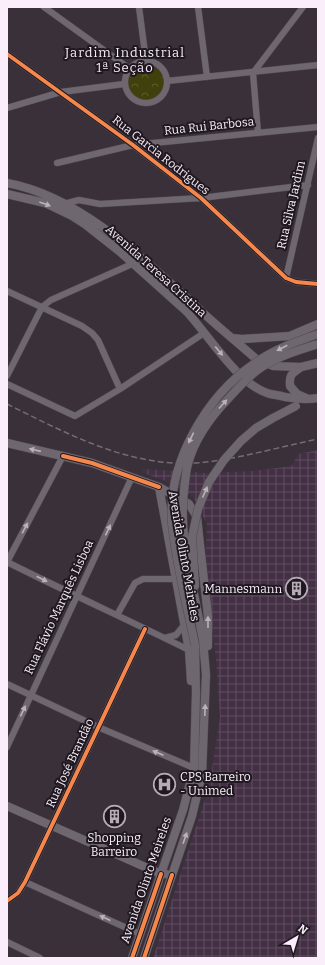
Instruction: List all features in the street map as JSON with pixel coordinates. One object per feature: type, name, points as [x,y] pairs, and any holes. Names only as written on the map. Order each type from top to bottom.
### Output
[{"type":"main road","name":"Avenida Teresa Cristina","points":[[7,184],[21,186],[44,194],[75,210],[112,235],[255,358],[273,366],[301,367],[318,363]]},
{"type":"main road","name":"Avenida Teresa Cristina","points":[[7,194],[45,203],[72,216],[101,236],[186,312],[198,324],[234,369],[250,384],[266,393],[309,400],[318,398]]},
{"type":"main road","points":[[232,338],[242,339],[290,336],[318,324]]},
{"type":"main road","points":[[192,648],[172,522],[174,491],[180,464],[191,436],[211,406],[232,382],[254,363],[284,346],[318,334]]},
{"type":"main road","points":[[195,599],[187,568],[182,525],[183,494],[187,464],[198,439],[217,410],[238,387],[262,367],[289,354],[318,344]]},
{"type":"main road","points":[[301,367],[289,378],[290,386],[297,394],[309,400]]},
{"type":"main road","points":[[195,599],[195,562],[192,537],[198,509],[209,482],[224,460],[241,441],[262,425],[309,400]]},
{"type":"main road","points":[[7,443],[92,463],[159,487]]},
{"type":"main road","name":"Avenida Olinto Meireles","points":[[132,958],[183,810],[194,768],[196,692],[192,648],[184,625],[159,487]]},
{"type":"main road","name":"Avenida Olinto Meireles","points":[[144,958],[192,816],[202,774],[206,675],[208,661],[208,616],[197,517],[188,504],[159,487]]},
{"type":"main road","name":"Avenida Olinto Meireles","points":[[195,599],[203,640],[206,675]]},
{"type":"main road","points":[[7,806],[161,874],[172,874]]},
{"type":"street","points":[[44,7],[130,69]]},
{"type":"street","points":[[139,7],[146,61]]},
{"type":"street","points":[[198,7],[207,77]]},
{"type":"street","points":[[258,132],[253,73],[303,7]]},
{"type":"street","name":"Rua Garcia Rodrigues","points":[[7,54],[133,145],[201,198],[286,278],[296,282],[318,284]]},
{"type":"street","points":[[146,61],[156,64],[162,68],[166,74],[167,88],[164,95],[159,100],[146,104],[133,99],[128,94],[124,84],[126,74],[130,69],[135,64],[146,61]]},
{"type":"street","points":[[167,81],[318,65]]},
{"type":"street","points":[[7,108],[61,92],[124,84]]},
{"type":"street","name":"Rua Rui Barbosa","points":[[57,163],[133,145],[318,127]]},
{"type":"street","name":"Rua Silva Jardim","points":[[286,278],[318,138]]},
{"type":"street","points":[[64,204],[79,200],[100,204],[201,198],[308,185]]},
{"type":"street","points":[[7,376],[42,307],[51,300],[132,264],[147,264]]},
{"type":"street","points":[[7,291],[82,326],[92,334],[98,340],[120,389]]},
{"type":"street","points":[[7,384],[75,416],[120,389],[204,333]]},
{"type":"street","points":[[63,456],[7,562],[145,629],[192,648]]},
{"type":"street","name":"Rua Flávio Marquês Lisboa","points":[[7,747],[132,477]]},
{"type":"street","points":[[117,615],[135,583],[142,579],[175,579]]},
{"type":"street","points":[[165,638],[176,635],[184,625]]},
{"type":"street","name":"Rua José Brandão","points":[[7,901],[18,893],[25,882],[145,629]]},
{"type":"street","points":[[7,684],[98,727],[194,768]]},
{"type":"street","points":[[25,882],[140,934]]},
{"type":"street","points":[[7,942],[40,958]]},
{"type":"shaded area","points":[[318,450],[318,958],[153,958],[209,787],[220,718],[216,659],[205,568],[207,524],[193,497],[168,482],[141,472],[143,469],[207,473],[253,471],[292,466],[298,454]]},
{"type":"green space","points":[[150,65],[159,70],[163,76],[163,90],[159,96],[150,101],[142,101],[133,96],[129,90],[128,79],[133,70],[139,66]]},
{"type":"railway","points":[[7,404],[56,428],[107,449],[133,457],[159,462],[186,463],[214,461],[253,454],[318,439]]},
{"type":"cycle path","points":[[7,54],[133,145],[201,198],[286,278],[296,282],[318,284]]},
{"type":"cycle path","points":[[63,456],[92,463],[159,487]]},
{"type":"cycle path","points":[[7,901],[18,893],[25,882],[145,629]]},
{"type":"cycle path","points":[[132,958],[161,874]]},
{"type":"cycle path","points":[[144,958],[172,875]]},
{"type":"place","name":"Mannesmann","points":[[297,589]]},
{"type":"place","name":"CPS Barreiro - Unimed","points":[[165,784]]},
{"type":"place","name":"Shopping Barreiro","points":[[114,817]]},
{"type":"district","name":"Jardim Industrial 1ª Seção","points":[[125,60]]}]
